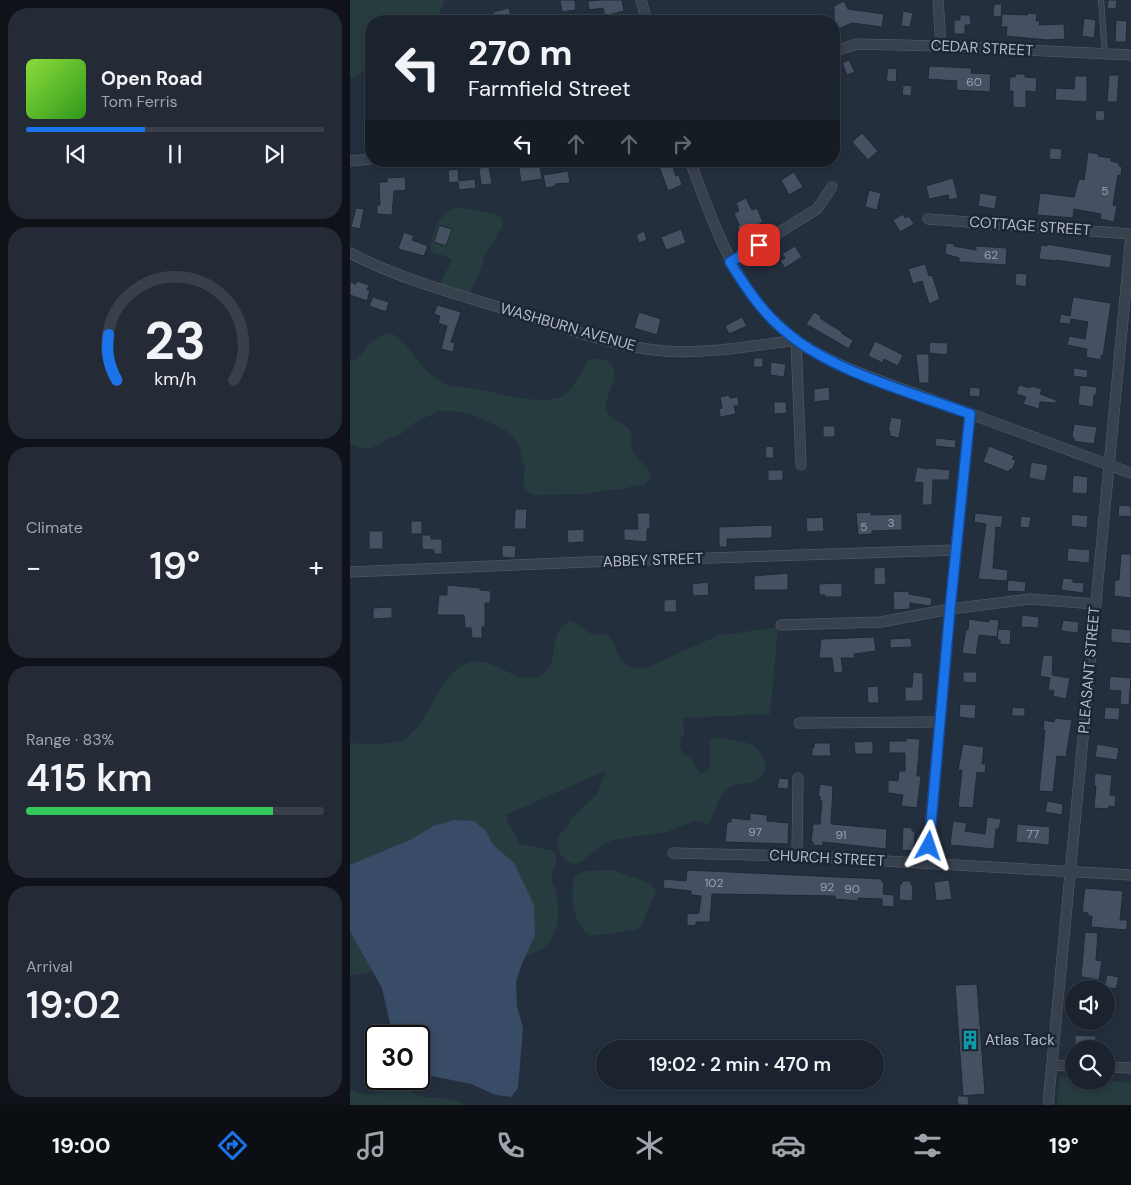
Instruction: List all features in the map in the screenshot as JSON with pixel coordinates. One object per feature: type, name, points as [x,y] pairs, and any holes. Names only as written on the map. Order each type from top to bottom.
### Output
[{"type":"street","points":[[641,0],[645,15]]},
{"type":"street","points":[[938,0],[942,46]]},
{"type":"street","name":"CEDAR STREET","points":[[840,49],[857,44],[1131,55]]},
{"type":"street","points":[[350,161],[365,160]]},
{"type":"street","points":[[692,167],[730,262],[753,297],[796,340],[813,351],[850,369],[1131,474]]},
{"type":"street","points":[[730,262],[817,209],[832,187]]},
{"type":"street","name":"COTTAGE STREET","points":[[928,219],[1131,234]]},
{"type":"street","name":"PLEASANT STREET","points":[[1048,1105],[1131,234]]},
{"type":"street","name":"WASHBURN AVENUE","points":[[350,253],[386,270],[458,296],[593,336],[646,349],[678,352],[796,340]]},
{"type":"street","points":[[796,340],[801,465]]},
{"type":"street","points":[[927,863],[955,550],[970,414]]},
{"type":"street","name":"ABBEY STREET","points":[[350,572],[955,550]]},
{"type":"street","points":[[781,625],[881,622],[950,609],[1030,600],[1095,604]]},
{"type":"street","points":[[799,723],[940,722]]},
{"type":"street","points":[[797,856],[798,778]]},
{"type":"street","name":"CHURCH STREET","points":[[673,853],[797,856],[1131,875]]},
{"type":"street","points":[[1052,1065],[1065,1066]]},
{"type":"street","points":[[1115,1067],[1131,1068]]},
{"type":"lane","points":[[1102,0],[1105,54]]},
{"type":"green space","points":[[350,0],[444,0],[439,14],[437,15],[365,15],[365,70],[359,75],[350,78]]},
{"type":"green space","points":[[456,207],[496,214],[500,217],[503,224],[485,255],[480,272],[470,293],[439,286],[452,260],[432,252],[430,247],[437,223],[444,215]]},
{"type":"green space","points":[[389,332],[403,342],[427,371],[444,384],[529,399],[540,400],[561,397],[573,386],[588,360],[598,359],[607,361],[612,366],[614,376],[606,402],[607,411],[609,415],[628,428],[631,436],[631,447],[652,477],[644,485],[624,489],[585,494],[535,495],[525,490],[523,483],[525,469],[518,444],[514,438],[504,429],[473,415],[455,411],[440,411],[417,421],[398,436],[389,438],[370,449],[356,447],[350,442],[350,361],[354,361],[360,356],[368,345],[378,337]]},
{"type":"green space","points":[[570,620],[590,633],[603,634],[609,637],[620,658],[631,667],[648,667],[717,636],[778,627],[770,714],[683,718],[684,736],[681,737],[680,745],[682,753],[691,758],[699,772],[703,773],[708,770],[710,764],[710,739],[723,738],[747,743],[757,748],[764,758],[764,774],[752,783],[734,785],[725,791],[721,795],[708,824],[694,821],[667,832],[613,840],[574,864],[568,862],[560,854],[557,843],[559,835],[571,819],[597,794],[607,770],[506,815],[507,821],[520,844],[551,850],[556,855],[552,881],[556,892],[558,918],[556,931],[549,943],[540,950],[525,956],[486,961],[395,963],[362,974],[350,975],[350,743],[391,743],[403,740],[409,736],[419,724],[446,681],[465,664],[485,663],[523,678],[541,675],[549,668],[558,633]]},
{"type":"green space","points":[[613,870],[649,883],[656,891],[642,925],[635,930],[591,936],[580,926],[576,918],[572,891],[575,876],[585,871]]},
{"type":"green space","points":[[1060,1077],[1065,1077],[1065,1090],[1115,1090],[1115,1082],[1131,1083],[1131,1105],[1057,1105]]},
{"type":"green space","points":[[350,1090],[362,1094],[387,1090],[409,1090],[420,1096],[454,1100],[464,1105],[350,1105]]},
{"type":"water","points":[[454,820],[474,821],[486,831],[493,845],[514,863],[534,905],[535,935],[516,982],[517,1006],[523,1028],[518,1088],[511,1097],[496,1095],[471,1084],[430,1075],[430,1025],[390,1025],[382,988],[350,931],[350,865],[412,839],[433,826]]},
{"type":"building","points":[[560,0],[575,0],[576,10],[562,12]]},
{"type":"building","points":[[622,0],[624,11],[605,15],[603,8],[589,10],[588,1]]},
{"type":"building","points":[[1108,0],[1117,0],[1116,9],[1107,8]]},
{"type":"building","points":[[844,1],[848,9],[884,14],[882,27],[852,23],[840,28],[840,15],[834,15],[834,6]]},
{"type":"building","points":[[994,4],[1002,4],[1001,17],[993,16]]},
{"type":"building","points":[[509,8],[511,15],[494,15],[493,12]]},
{"type":"building","points":[[903,11],[913,13],[910,27],[901,26]]},
{"type":"building","points":[[1028,13],[1037,14],[1036,21],[1040,21],[1039,25],[1064,24],[1065,39],[1047,40],[1006,36],[1007,27],[1001,27],[1002,14],[1027,15]]},
{"type":"building","points":[[960,15],[970,15],[971,25],[965,25],[965,34],[954,34],[954,20],[960,20]]},
{"type":"building","points":[[1084,18],[1096,20],[1094,38],[1082,36]]},
{"type":"building","points":[[1116,20],[1127,21],[1126,42],[1115,42]]},
{"type":"building","points":[[849,60],[855,72],[847,75],[842,63]]},
{"type":"building","points":[[929,66],[972,68],[971,73],[991,74],[990,92],[956,90],[957,81],[928,79]]},
{"type":"building","points":[[888,68],[897,69],[896,82],[886,81]]},
{"type":"building","points":[[1016,74],[1025,74],[1025,77],[1037,78],[1036,92],[1026,91],[1026,108],[1013,107],[1013,91],[1009,91],[1010,77],[1015,77]]},
{"type":"building","points":[[1109,75],[1119,75],[1117,102],[1107,102]]},
{"type":"building","points":[[1075,76],[1087,76],[1087,102],[1055,100],[1056,88],[1074,89]]},
{"type":"building","points":[[903,85],[912,86],[911,96],[902,95]]},
{"type":"building","points":[[1096,110],[1105,111],[1104,121],[1095,120]]},
{"type":"building","points":[[862,133],[878,151],[868,160],[852,142]]},
{"type":"building","points":[[1050,148],[1062,149],[1061,160],[1049,159]]},
{"type":"building","points":[[1088,152],[1111,158],[1111,161],[1119,163],[1119,166],[1122,167],[1121,176],[1118,175],[1113,205],[1117,206],[1114,222],[1100,219],[1101,214],[1074,209],[1073,218],[1037,215],[1040,193],[1074,197],[1079,179],[1084,180]]},
{"type":"building","points":[[489,167],[492,184],[481,185],[479,168]]},
{"type":"building","points":[[519,167],[540,167],[542,179],[521,182]]},
{"type":"building","points":[[659,167],[673,167],[676,176],[679,175],[682,185],[668,191]]},
{"type":"building","points":[[458,169],[459,181],[475,179],[476,188],[459,190],[458,182],[449,183],[448,170]]},
{"type":"building","points":[[568,171],[570,183],[555,184],[556,186],[546,188],[543,175]]},
{"type":"building","points":[[794,172],[803,187],[789,195],[781,180]]},
{"type":"building","points":[[405,177],[406,190],[394,191],[392,215],[377,214],[377,205],[380,205],[379,182],[387,182],[387,178]]},
{"type":"building","points":[[953,178],[958,198],[949,200],[948,195],[929,199],[926,186]]},
{"type":"building","points":[[869,190],[881,193],[877,210],[865,207]]},
{"type":"building","points":[[980,193],[997,196],[995,209],[978,206]]},
{"type":"building","points":[[746,198],[752,210],[757,208],[763,222],[757,225],[758,227],[741,235],[734,213],[739,211],[736,203]]},
{"type":"building","points":[[356,208],[364,209],[360,229],[351,227]]},
{"type":"building","points":[[903,214],[905,218],[909,216],[914,224],[900,232],[893,220]]},
{"type":"building","points":[[439,225],[452,229],[446,246],[434,242]]},
{"type":"building","points":[[681,229],[686,243],[666,250],[661,237]]},
{"type":"building","points":[[644,231],[647,240],[639,243],[636,235]]},
{"type":"building","points":[[404,232],[414,236],[412,240],[428,246],[424,256],[398,249]]},
{"type":"building","points":[[946,243],[976,250],[976,246],[1007,248],[1006,265],[959,262],[959,258],[945,254]]},
{"type":"building","points":[[1047,244],[1112,255],[1110,268],[1039,259],[1041,245],[1047,246]]},
{"type":"building","points":[[795,246],[802,257],[785,268],[780,261],[785,258],[782,254]]},
{"type":"building","points":[[925,264],[929,276],[932,275],[940,299],[929,304],[922,281],[913,284],[908,269]]},
{"type":"building","points":[[1016,273],[1027,274],[1026,287],[1015,285]]},
{"type":"building","points":[[357,281],[369,285],[367,290],[370,291],[367,301],[350,295],[350,282],[356,284]]},
{"type":"building","points":[[373,297],[389,302],[386,312],[369,306]]},
{"type":"building","points":[[1073,297],[1111,303],[1101,360],[1086,357],[1087,349],[1067,345],[1069,336],[1085,339],[1088,322],[1071,319],[1070,324],[1059,323],[1061,314],[1070,316]]},
{"type":"building","points":[[437,305],[461,312],[451,342],[455,343],[453,352],[441,349],[447,326],[438,323],[440,316],[434,314]]},
{"type":"building","points":[[639,312],[661,319],[657,335],[634,328]]},
{"type":"building","points":[[814,312],[853,340],[849,349],[806,324]]},
{"type":"building","points":[[742,317],[747,326],[729,334],[725,326]]},
{"type":"building","points":[[875,341],[903,355],[898,366],[884,359],[883,363],[868,356]]},
{"type":"building","points":[[930,342],[948,343],[947,355],[929,353]]},
{"type":"building","points":[[916,354],[929,354],[929,383],[919,383]]},
{"type":"building","points":[[754,358],[763,358],[763,367],[753,367]]},
{"type":"building","points":[[771,362],[786,364],[784,377],[770,375]]},
{"type":"building","points":[[1074,368],[1088,370],[1087,378],[1073,376]]},
{"type":"building","points":[[1019,385],[1042,389],[1040,394],[1056,400],[1056,403],[1040,402],[1039,409],[1023,404],[1026,397],[1016,394]]},
{"type":"building","points":[[1080,385],[1097,387],[1093,407],[1078,405]]},
{"type":"building","points":[[829,387],[830,400],[814,402],[814,389]]},
{"type":"building","points":[[970,387],[980,388],[980,397],[969,396]]},
{"type":"building","points":[[729,395],[730,398],[738,397],[739,406],[734,406],[736,414],[720,417],[719,409],[722,408],[720,397]]},
{"type":"building","points":[[774,402],[786,402],[787,413],[774,414]]},
{"type":"building","points":[[891,417],[902,419],[899,438],[890,436],[890,431],[888,431]]},
{"type":"building","points":[[1074,424],[1097,427],[1094,444],[1074,441],[1072,437]]},
{"type":"building","points":[[823,426],[835,426],[835,437],[823,437]]},
{"type":"building","points":[[936,438],[956,440],[955,448],[935,446]]},
{"type":"building","points":[[773,446],[774,458],[766,458],[765,447]]},
{"type":"building","points":[[989,446],[1014,456],[1012,459],[1016,460],[1012,470],[1010,469],[1009,472],[983,462]]},
{"type":"building","points":[[1031,462],[1048,465],[1045,481],[1029,478]]},
{"type":"building","points":[[917,467],[950,470],[949,480],[933,480],[932,505],[922,505],[923,483],[914,482]]},
{"type":"building","points":[[768,470],[783,470],[783,480],[768,481]]},
{"type":"building","points":[[1073,475],[1088,477],[1087,494],[1072,493]]},
{"type":"building","points":[[1119,505],[1131,506],[1131,517],[1118,516]]},
{"type":"building","points":[[515,509],[527,509],[526,529],[514,529]]},
{"type":"building","points":[[871,512],[871,515],[902,514],[902,530],[872,531],[872,534],[858,535],[856,513]]},
{"type":"building","points":[[637,513],[650,513],[650,529],[647,529],[647,542],[624,540],[624,529],[638,529]]},
{"type":"building","points":[[975,513],[1003,516],[1001,528],[996,527],[993,568],[1008,570],[1007,581],[978,579],[986,524],[974,522]]},
{"type":"building","points":[[1072,514],[1088,516],[1087,528],[1071,526]]},
{"type":"building","points":[[1021,516],[1031,517],[1029,528],[1020,527]]},
{"type":"building","points":[[823,517],[824,531],[807,532],[806,518]]},
{"type":"building","points":[[411,521],[422,521],[422,534],[411,534]]},
{"type":"building","points":[[772,525],[772,538],[727,539],[727,547],[719,547],[719,527]]},
{"type":"building","points":[[584,529],[584,542],[568,543],[567,530]]},
{"type":"building","points":[[369,531],[383,531],[383,549],[369,549]]},
{"type":"building","points":[[422,535],[431,535],[431,539],[442,539],[442,554],[434,554],[434,550],[422,549]]},
{"type":"building","points":[[502,545],[516,546],[515,558],[502,557]]},
{"type":"building","points":[[1068,548],[1090,550],[1089,563],[1067,561]]},
{"type":"building","points":[[1121,554],[1131,554],[1131,598],[1114,596],[1115,580],[1119,580]]},
{"type":"building","points":[[885,567],[886,584],[874,585],[874,568]]},
{"type":"building","points":[[788,573],[788,590],[754,590],[754,576]]},
{"type":"building","points":[[1063,578],[1073,579],[1073,582],[1084,583],[1083,593],[1061,590]]},
{"type":"building","points":[[1008,580],[1026,582],[1025,592],[1007,591]]},
{"type":"building","points":[[708,582],[709,595],[693,596],[692,584]]},
{"type":"building","points":[[842,583],[842,597],[819,595],[819,584]]},
{"type":"building","points":[[447,585],[491,591],[490,603],[485,603],[485,627],[482,627],[482,638],[472,638],[471,628],[465,628],[464,615],[437,615],[439,595],[447,595]]},
{"type":"building","points":[[909,591],[909,594],[932,598],[931,606],[910,603],[910,609],[894,610],[893,592]]},
{"type":"building","points":[[676,599],[677,612],[664,612],[664,600]]},
{"type":"building","points":[[392,607],[392,618],[373,619],[373,608]]},
{"type":"building","points":[[1022,615],[1039,617],[1038,628],[1021,627]]},
{"type":"building","points":[[969,619],[989,622],[989,619],[999,620],[997,637],[979,635],[976,655],[962,653]]},
{"type":"building","points":[[1063,620],[1079,622],[1078,633],[1061,631]]},
{"type":"building","points":[[1111,628],[1131,630],[1131,644],[1111,642]]},
{"type":"building","points":[[998,629],[1011,630],[1010,645],[1000,644],[1000,640],[997,640]]},
{"type":"building","points":[[874,637],[876,651],[854,654],[855,658],[841,658],[843,672],[834,673],[832,658],[819,658],[821,639]]},
{"type":"building","points":[[911,638],[912,647],[890,648],[890,639]]},
{"type":"building","points":[[1043,655],[1053,656],[1052,675],[1070,678],[1066,699],[1053,696],[1054,691],[1048,690],[1050,678],[1040,676]]},
{"type":"building","points":[[913,672],[923,673],[923,701],[905,701],[905,687],[912,687]]},
{"type":"building","points":[[963,672],[977,672],[976,683],[963,682]]},
{"type":"building","points":[[1110,676],[1131,678],[1129,705],[1120,704],[1121,691],[1109,690]]},
{"type":"building","points":[[878,686],[879,703],[868,703],[867,687]]},
{"type":"building","points":[[960,704],[976,705],[975,719],[959,717]]},
{"type":"building","points":[[1012,707],[1025,708],[1025,716],[1012,716]]},
{"type":"building","points":[[1105,707],[1120,708],[1119,720],[1104,719]]},
{"type":"building","points":[[1055,718],[1072,720],[1066,757],[1057,756],[1053,792],[1039,791],[1045,730],[1043,730],[1044,720],[1054,722]]},
{"type":"building","points":[[906,738],[920,739],[917,776],[921,776],[917,808],[901,806],[903,795],[888,793],[888,780],[898,781],[899,771],[905,771],[905,753],[889,753],[889,741],[906,741]]},
{"type":"building","points":[[873,741],[873,754],[855,754],[854,742]]},
{"type":"building","points":[[814,743],[830,743],[831,756],[812,756]]},
{"type":"building","points":[[963,744],[984,747],[982,764],[986,764],[985,773],[977,772],[973,808],[958,807],[962,770],[958,770]]},
{"type":"building","points":[[1097,744],[1119,748],[1117,760],[1095,757]]},
{"type":"building","points":[[1095,773],[1112,775],[1110,795],[1116,796],[1115,807],[1109,806],[1108,809],[1094,808]]},
{"type":"building","points":[[779,778],[789,779],[788,789],[777,788]]},
{"type":"building","points":[[820,784],[833,786],[831,824],[887,829],[886,849],[823,842],[823,846],[813,845],[813,842],[811,842],[813,824],[820,824],[822,801],[820,801],[820,796],[818,796]]},
{"type":"building","points":[[1047,801],[1063,804],[1062,815],[1045,812]]},
{"type":"building","points":[[750,813],[767,815],[767,821],[789,823],[788,844],[725,842],[727,822],[731,822],[731,818],[750,820]]},
{"type":"building","points":[[987,817],[1001,819],[999,829],[996,829],[994,849],[950,845],[953,821],[967,823],[965,831],[985,834]]},
{"type":"building","points":[[1017,824],[1050,827],[1049,845],[1016,842]]},
{"type":"building","points":[[903,827],[912,828],[912,831],[915,831],[914,851],[902,850]]},
{"type":"building","points":[[687,870],[882,879],[882,882],[884,882],[883,894],[894,895],[894,907],[882,906],[882,899],[858,898],[858,901],[835,899],[835,896],[712,894],[710,922],[696,922],[696,925],[687,926],[687,914],[699,913],[701,896],[691,895],[691,891],[663,888],[664,879],[686,881]]},
{"type":"building","points":[[949,880],[952,899],[936,901],[934,882]]},
{"type":"building","points":[[902,881],[911,881],[911,885],[913,885],[912,901],[899,900],[900,883],[902,884]]},
{"type":"building","points":[[1085,888],[1123,891],[1120,920],[1127,920],[1127,930],[1091,927],[1092,916],[1082,912]]},
{"type":"building","points":[[1085,932],[1098,933],[1096,960],[1102,961],[1099,980],[1081,977]]},
{"type":"building","points":[[1107,975],[1119,977],[1116,989],[1115,980],[1106,980]]},
{"type":"building","name":"Atlas Tack","points":[[977,984],[985,1094],[963,1096],[955,985]]},
{"type":"building","points":[[1075,1035],[1096,1036],[1096,1040],[1075,1040]]},
{"type":"building","points":[[957,1096],[968,1096],[969,1105],[958,1105]]},
{"type":"place","name":"Atlas Tack","points":[[970,1040]]},
{"type":"route","points":[[759,245],[730,262],[753,297],[796,340],[813,351],[850,369],[970,414],[929,846]]}]
